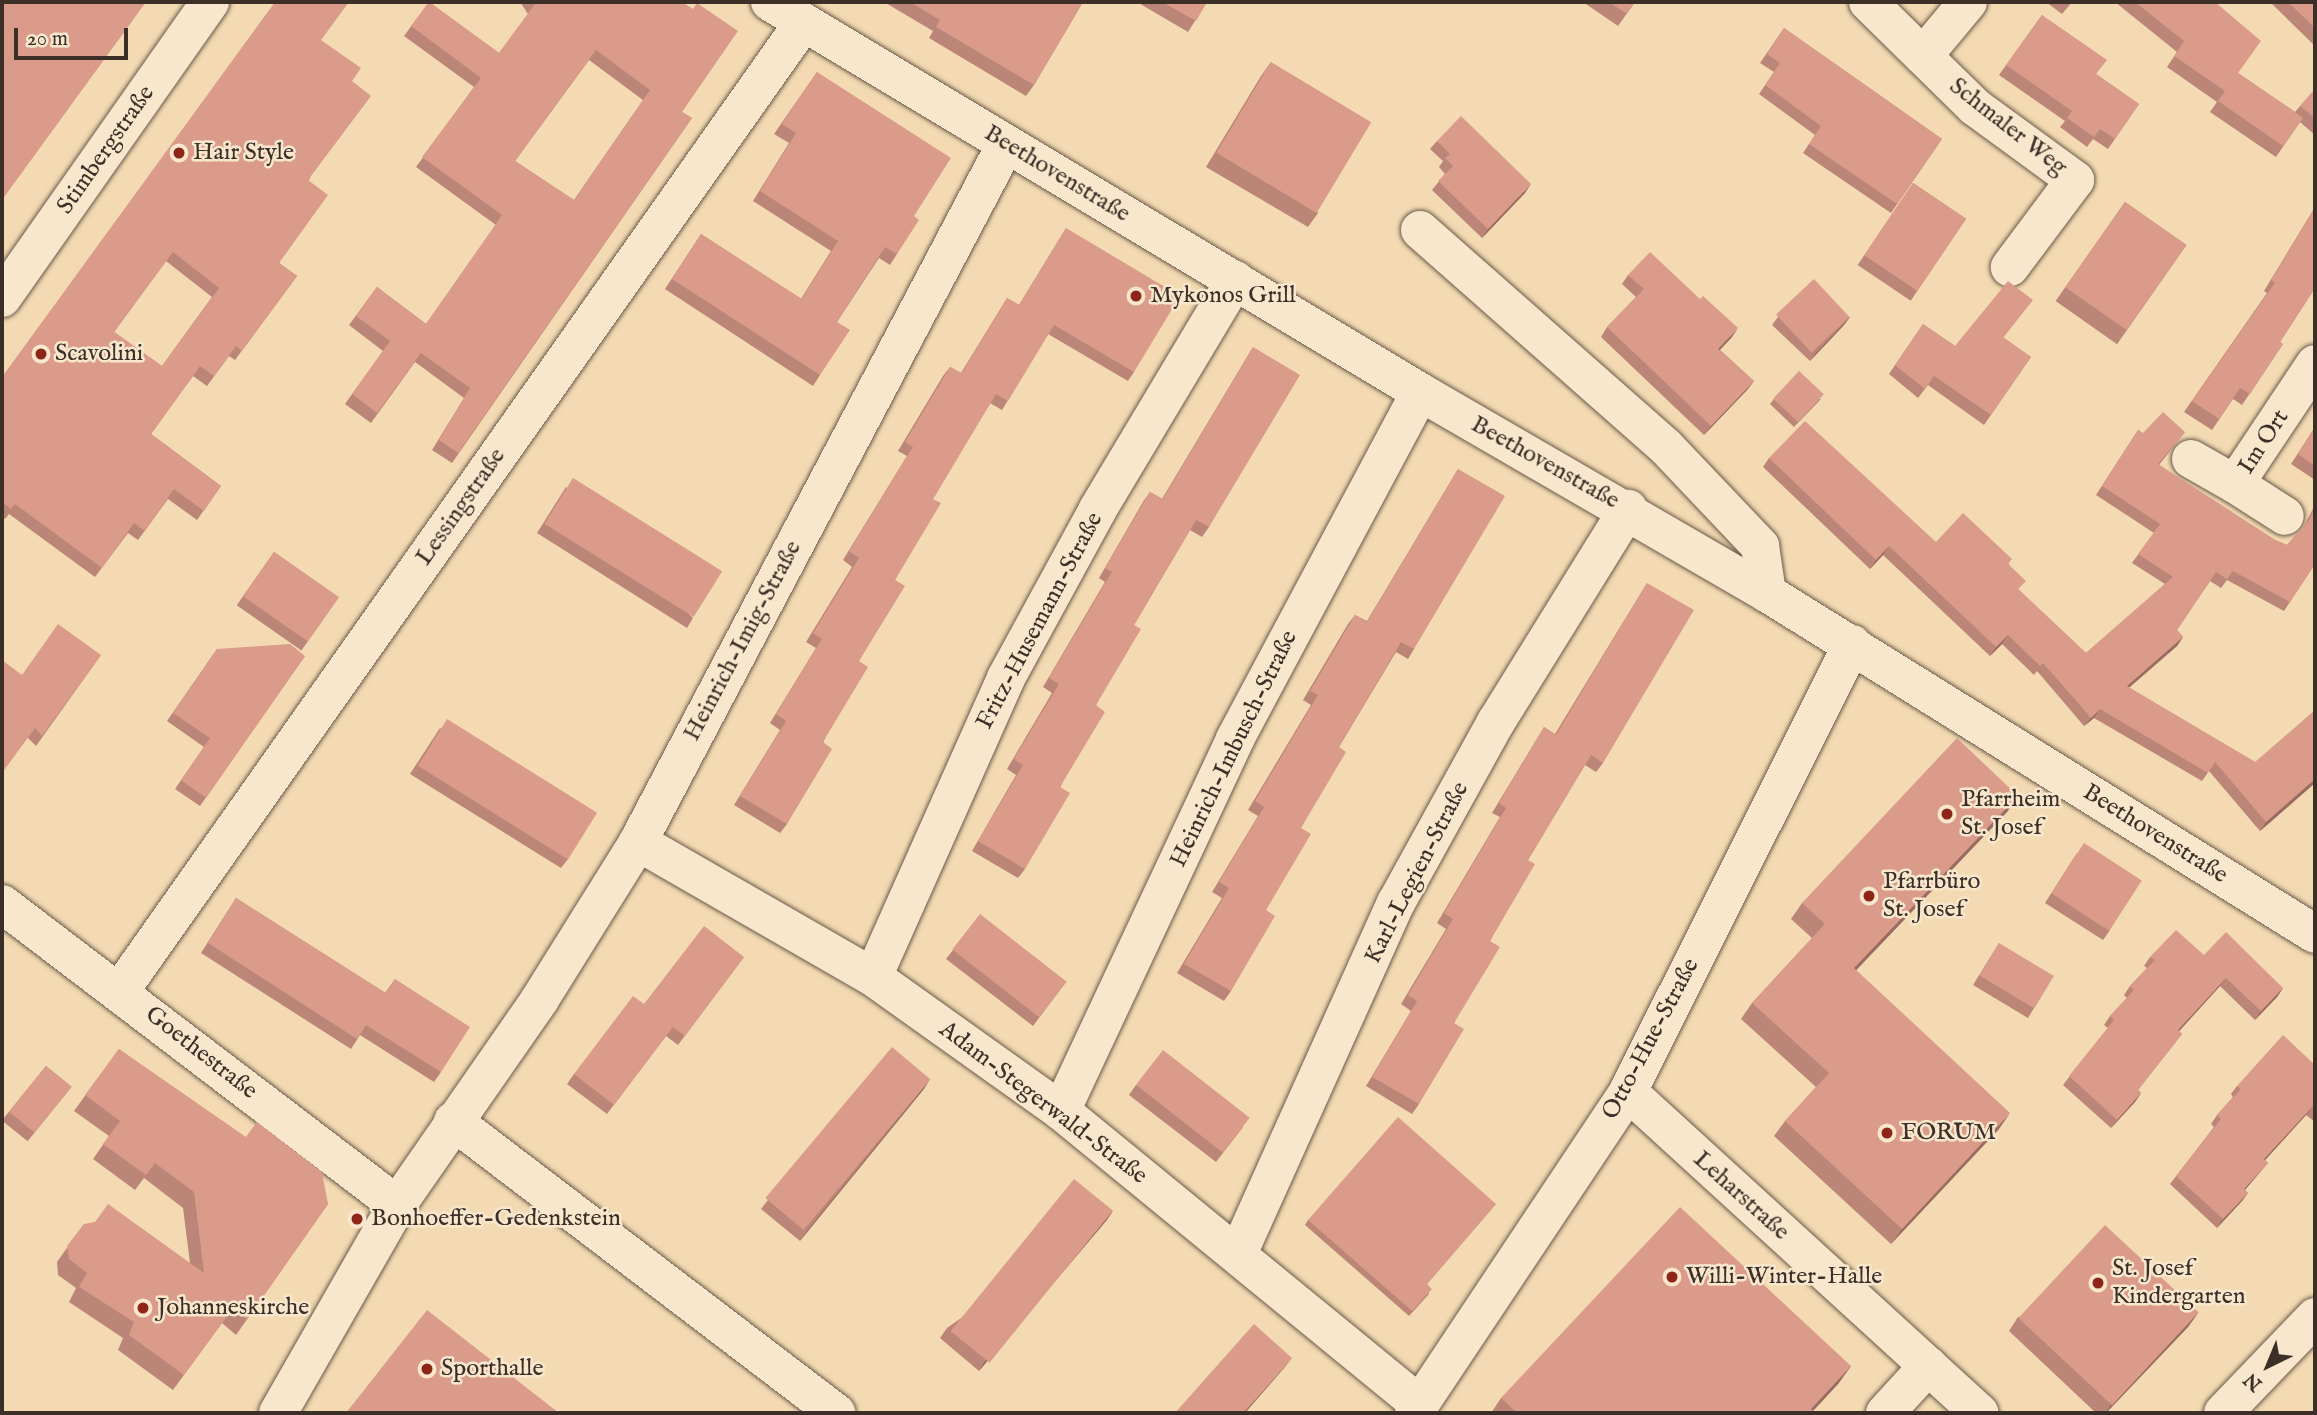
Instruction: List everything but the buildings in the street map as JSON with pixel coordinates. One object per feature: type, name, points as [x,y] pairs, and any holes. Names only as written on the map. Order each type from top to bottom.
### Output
[{"type":"street","name":"Stimbergstraße","points":[[2,298],[210,2]]},
{"type":"street","name":"Beethovenstraße","points":[[770,2],[1420,392],[1628,509],[1852,644],[2315,934]]},
{"type":"street","name":"Schmaler Weg","points":[[1868,2],[1975,107],[2075,180],[2010,267]]},
{"type":"street","points":[[1923,56],[1968,2]]},
{"type":"street","name":"Lessingstraße","points":[[120,991],[803,23]]},
{"type":"street","name":"Heinrich-Imig-Straße","points":[[278,1413],[397,1205],[540,999],[638,842],[1006,144]]},
{"type":"street","points":[[1420,230],[1666,447],[1760,546],[1767,593]]},
{"type":"street","name":"Fritz-Husemann-Straße","points":[[873,977],[1006,678],[1098,509],[1235,280]]},
{"type":"street","name":"Im Ort","points":[[2235,484],[2315,364]]},
{"type":"street","name":"Heinrich-Imbusch-Straße","points":[[1061,1111],[1235,739],[1420,392]]},
{"type":"street","name":"Im Ort","points":[[2191,459],[2285,516]]},
{"type":"street","name":"Karl-Legien-Straße","points":[[1238,1254],[1396,903],[1496,722],[1628,509]]},
{"type":"street","name":"Otto-Hue-Straße","points":[[1416,1409],[1628,1092],[1852,644]]},
{"type":"street","name":"Adam-Stegerwald-Straße","points":[[638,842],[873,977],[1061,1111],[1238,1254],[1416,1409]]},
{"type":"street","name":"Goethestraße","points":[[2,904],[120,991],[397,1205]]},
{"type":"street","name":"Leharstraße","points":[[1628,1092],[1979,1413]]},
{"type":"street","points":[[453,1121],[835,1413]]},
{"type":"street","points":[[2223,1413],[2315,1317]]},
{"type":"street","points":[[1885,1413],[1927,1366]]},
{"type":"place","name":"Hair Style","points":[[179,153]]},
{"type":"place","name":"Mykonos Grill","points":[[1136,296]]},
{"type":"place","name":"Scavolini","points":[[41,354]]},
{"type":"place","name":"Pfarrheim St. Josef","points":[[1947,814]]},
{"type":"place","name":"Pfarrbüro St. Josef","points":[[1869,896]]},
{"type":"place","name":"FORUM","points":[[1887,1133]]},
{"type":"place","name":"Bonhoeffer-Gedenkstein","points":[[357,1219]]},
{"type":"place","name":"Willi-Winter-Halle","points":[[1672,1277]]},
{"type":"place","name":"St. Josef Kindergarten","points":[[2098,1283]]},
{"type":"place","name":"Johanneskirche","points":[[143,1308]]},
{"type":"place","name":"Sporthalle","points":[[427,1369]]}]
